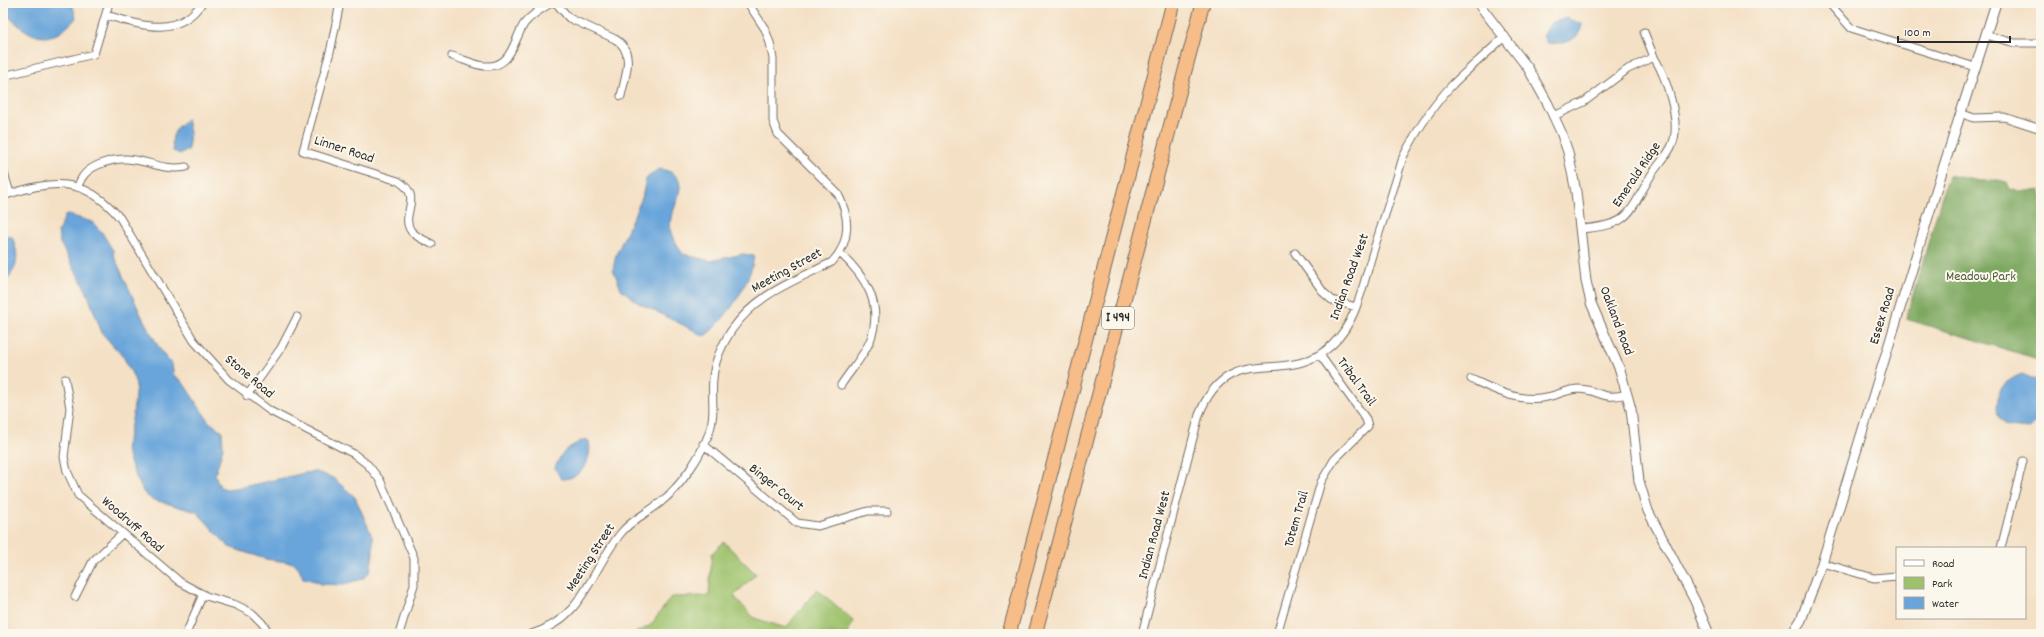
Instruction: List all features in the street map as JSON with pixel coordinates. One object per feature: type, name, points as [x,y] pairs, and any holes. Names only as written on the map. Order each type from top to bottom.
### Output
[{"type":"highway","name":"I 494","points":[[1009,634],[1173,3]]},
{"type":"highway","name":"I 494","points":[[1035,634],[1203,3]]},
{"type":"street","points":[[3,76],[94,54],[109,3]]},
{"type":"street","points":[[106,15],[138,25],[152,27],[165,26],[178,23],[189,16],[202,3]]},
{"type":"street","name":"Linner Road","points":[[340,3],[331,48],[303,151],[398,181],[405,185],[412,199],[408,225],[412,232],[432,244]]},
{"type":"street","points":[[452,56],[485,66],[502,62],[514,48],[524,24],[532,15],[550,3]]},
{"type":"street","points":[[556,3],[569,18],[615,39],[622,43],[626,48],[627,64],[621,96]]},
{"type":"street","name":"Meeting Street","points":[[531,634],[548,628],[562,620],[574,608],[621,533],[632,522],[662,502],[685,477],[703,444],[712,420],[714,366],[731,332],[750,309],[768,294],[832,262],[840,253],[847,233],[847,219],[844,206],[838,194],[778,134],[773,121],[773,59],[770,43],[765,29],[748,3]]},
{"type":"street","name":"Oakland Road","points":[[1478,3],[1505,36],[1528,68],[1554,116],[1568,152],[1580,229],[1582,258],[1591,303],[1620,370],[1627,394],[1632,414],[1639,481],[1648,511],[1695,601],[1709,634]]},
{"type":"street","points":[[1829,3],[1851,28],[1975,67]]},
{"type":"street","name":"Essex Road","points":[[1792,634],[1801,620],[1822,563],[1960,113],[1996,3]]},
{"type":"street","name":"Emerald Ridge","points":[[1580,229],[1610,226],[1620,221],[1630,213],[1651,176],[1673,143],[1675,126],[1667,86],[1662,70],[1654,57],[1644,32]]},
{"type":"street","points":[[1986,35],[2015,43],[2041,43]]},
{"type":"street","name":"Indian Road West","points":[[1142,634],[1199,415],[1206,399],[1221,381],[1242,370],[1296,364],[1320,355],[1342,334],[1356,307],[1403,157],[1412,140],[1423,120],[1454,84],[1505,36]]},
{"type":"street","points":[[1554,116],[1584,102],[1628,69],[1654,57]]},
{"type":"street","points":[[1960,113],[1974,118],[2004,118],[2041,129]]},
{"type":"street","points":[[78,187],[81,176],[92,168],[118,158],[132,158],[173,169],[186,167]]},
{"type":"street","points":[[3,170],[7,194]]},
{"type":"street","name":"Stone Road","points":[[7,194],[49,183],[78,187],[97,196],[116,214],[194,341],[220,371],[247,396],[270,411],[354,454],[368,465],[380,480],[414,558],[414,585],[400,634]]},
{"type":"street","points":[[840,253],[852,264],[867,284],[873,301],[875,318],[870,342],[841,385]]},
{"type":"street","points":[[1295,253],[1324,293],[1332,300],[1356,307]]},
{"type":"street","points":[[247,396],[281,348],[297,317]]},
{"type":"street","name":"Tribal Trail","points":[[1320,355],[1366,419],[1368,426]]},
{"type":"street","name":"Woodruff Road","points":[[65,379],[70,408],[65,444],[67,471],[78,494],[122,534],[180,582],[203,594],[236,605],[252,614],[262,622],[270,634]]},
{"type":"street","points":[[1471,379],[1516,397],[1532,399],[1579,389],[1610,397],[1627,394]]},
{"type":"street","name":"Totem Trail","points":[[1277,634],[1321,482],[1334,460],[1368,426]]},
{"type":"street","name":"Binger Court","points":[[703,444],[796,523],[818,526],[868,511],[888,511]]},
{"type":"street","points":[[2001,547],[2023,461]]},
{"type":"street","points":[[75,597],[93,561],[122,534]]},
{"type":"street","points":[[1822,563],[1874,578],[1896,576]]},
{"type":"street","points":[[186,634],[203,594]]},
{"type":"green space","name":"Meadow Park","points":[[1948,175],[1980,181],[1998,180],[2007,182],[2010,189],[2020,192],[2041,189],[2041,360],[1906,319]]},
{"type":"green space","points":[[724,542],[756,574],[734,596],[754,618],[786,628],[817,589],[853,620],[848,634],[633,634],[651,625],[671,597],[709,596],[712,553]]},
{"type":"water","points":[[3,3],[72,3],[76,18],[66,28],[56,34],[47,37],[39,36],[21,28],[12,20],[3,11]]},
{"type":"water","points":[[1566,18],[1582,24],[1578,35],[1564,43],[1547,43],[1543,36],[1551,23]]},
{"type":"water","points":[[187,119],[190,133],[188,150],[181,154],[173,151],[172,141],[174,133]]},
{"type":"water","points":[[662,169],[673,173],[680,181],[678,198],[671,217],[670,231],[683,254],[710,261],[743,254],[754,256],[752,267],[743,289],[729,311],[705,336],[698,334],[697,332],[637,302],[621,289],[613,269],[616,255],[642,198],[646,179],[657,170]]},
{"type":"water","points":[[66,214],[92,222],[101,231],[114,252],[113,254],[142,317],[161,351],[172,365],[174,376],[182,381],[209,422],[222,431],[223,448],[215,475],[220,487],[227,489],[247,486],[314,471],[333,478],[355,497],[373,538],[373,554],[370,571],[363,579],[340,585],[320,584],[319,582],[303,578],[299,568],[294,563],[265,559],[229,547],[197,512],[151,499],[144,493],[134,473],[126,450],[133,414],[136,385],[124,358],[102,333],[86,290],[60,243],[58,232]]},
{"type":"water","points":[[3,235],[12,237],[17,254],[14,270],[7,279],[3,278]]},
{"type":"water","points":[[2022,374],[2039,381],[2041,384],[2041,417],[2029,429],[2007,426],[2000,419],[1997,409],[1999,393],[2003,386]]},
{"type":"water","points":[[585,439],[589,441],[590,448],[584,467],[574,476],[561,479],[555,468],[560,457],[570,447]]}]
